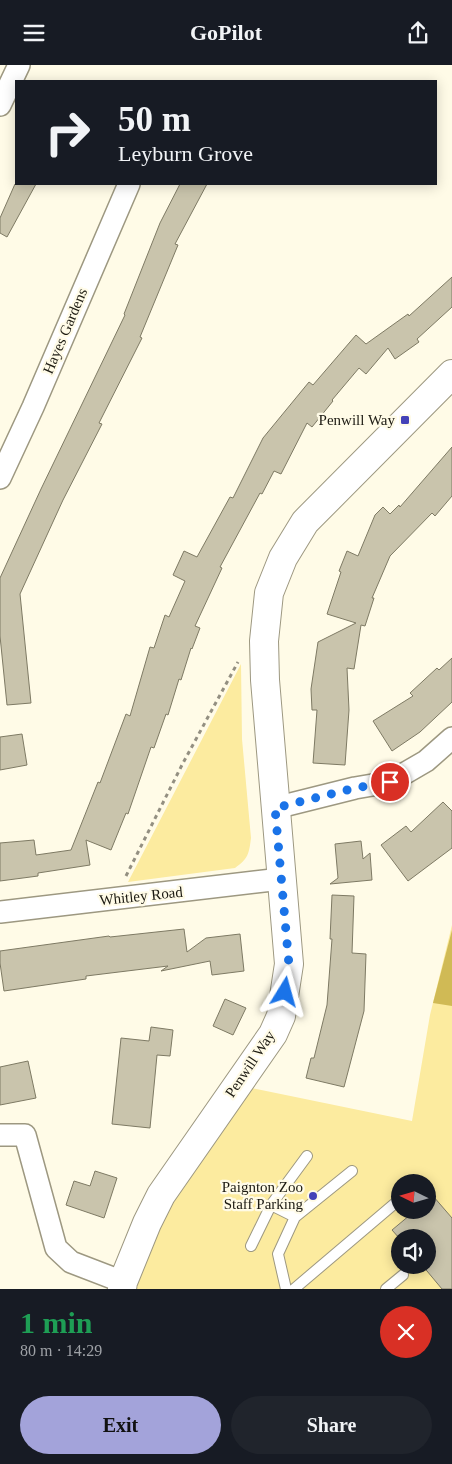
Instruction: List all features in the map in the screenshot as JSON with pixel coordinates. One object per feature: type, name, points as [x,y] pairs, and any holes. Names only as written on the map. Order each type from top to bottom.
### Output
[{"type":"street","points":[[0,105],[19,65]]},
{"type":"street","name":"Hayes Gardens","points":[[0,478],[33,407],[129,185]]},
{"type":"street","name":"Penwill Way","points":[[123,1285],[147,1223],[161,1195],[273,1033],[280,1016],[289,965],[265,680],[264,649],[269,593],[283,558],[305,521],[452,374]]},
{"type":"street","points":[[275,808],[355,788],[390,782],[426,761],[452,738]]},
{"type":"street","name":"Whitley Road","points":[[0,912],[282,879]]},
{"type":"street","points":[[0,1135],[25,1135],[56,1248],[71,1262],[123,1285]]},
{"type":"lane","points":[[251,1247],[271,1205],[308,1156]]},
{"type":"lane","points":[[286,1289],[278,1254],[295,1217],[352,1171]]},
{"type":"lane","points":[[271,1205],[295,1217]]},
{"type":"lane","points":[[294,1289],[391,1207]]},
{"type":"lane","points":[[386,1289],[404,1275]]},
{"type":"path","points":[[124,898],[122,883],[183,763],[243,653],[264,649]]},
{"type":"shaded area","points":[[241,664],[242,739],[251,838],[247,856],[235,868],[128,882]]},
{"type":"shaded area","points":[[452,925],[452,1289],[122,1289],[237,1085],[412,1121],[430,1015]]},
{"type":"shaded area","points":[[452,930],[452,1006],[433,1003]]},
{"type":"building","points":[[15,184],[35,185],[7,237],[0,233],[0,218]]},
{"type":"building","points":[[179,185],[206,185],[175,244],[178,245],[140,337],[142,338],[99,423],[102,424],[63,500],[20,594],[31,703],[7,705],[0,636],[0,578],[125,315],[160,223]]},
{"type":"building","points":[[452,277],[452,307],[417,339],[419,342],[395,359],[388,348],[366,374],[359,368],[312,427],[307,423],[281,474],[274,471],[262,494],[260,493],[220,567],[222,568],[195,626],[200,628],[191,648],[181,680],[179,679],[168,715],[166,714],[154,748],[151,747],[128,814],[126,813],[111,850],[86,840],[90,865],[38,873],[38,876],[0,881],[0,843],[34,840],[36,855],[71,850],[98,782],[100,783],[126,714],[130,716],[150,647],[154,648],[165,615],[169,617],[185,581],[173,575],[184,551],[197,557],[230,497],[233,498],[263,438],[309,382],[313,385],[356,335],[366,344],[408,314],[409,316]]},
{"type":"building","points":[[452,447],[452,496],[435,516],[432,513],[390,556],[372,598],[374,598],[365,626],[361,625],[354,669],[347,668],[349,710],[345,765],[313,763],[317,710],[312,710],[311,689],[318,642],[356,623],[327,614],[341,572],[339,571],[347,551],[358,556],[375,515],[383,507],[390,514],[399,505],[400,507]]},
{"type":"building","points":[[452,658],[452,702],[420,732],[392,751],[373,721],[413,696],[410,693],[437,668],[439,670]]},
{"type":"building","points":[[22,734],[27,765],[0,770],[0,737]]},
{"type":"building","points":[[443,802],[452,811],[452,848],[408,881],[381,845],[406,826],[411,832]]},
{"type":"building","points":[[361,841],[363,859],[370,853],[372,880],[330,884],[338,878],[335,844]]},
{"type":"building","points":[[332,895],[354,896],[352,953],[366,954],[364,1011],[344,1087],[306,1078],[311,1058],[314,1058],[327,1005],[332,939],[330,939]]},
{"type":"building","points":[[184,929],[187,952],[206,938],[240,934],[244,971],[212,975],[210,961],[161,971],[168,966],[86,976],[86,979],[4,991],[0,951],[109,936]]},
{"type":"building","points":[[225,999],[246,1008],[233,1035],[213,1026]]},
{"type":"building","points":[[151,1027],[173,1030],[170,1056],[157,1055],[150,1128],[112,1124],[121,1038],[149,1041]]},
{"type":"building","points":[[28,1061],[36,1098],[0,1105],[0,1067]]},
{"type":"building","points":[[95,1171],[117,1178],[104,1218],[66,1205],[74,1181],[90,1186]]},
{"type":"building","points":[[436,1199],[452,1218],[452,1289],[442,1289],[430,1274],[436,1274],[436,1229],[393,1229],[405,1219],[436,1219]]},
{"type":"place","name":"Penwill Way","points":[[405,420]]},
{"type":"place","name":"Paignton Zoo Staff Parking","points":[[313,1196]]},
{"type":"route","points":[[285,992],[289,965],[275,808],[355,788],[390,782]]}]
